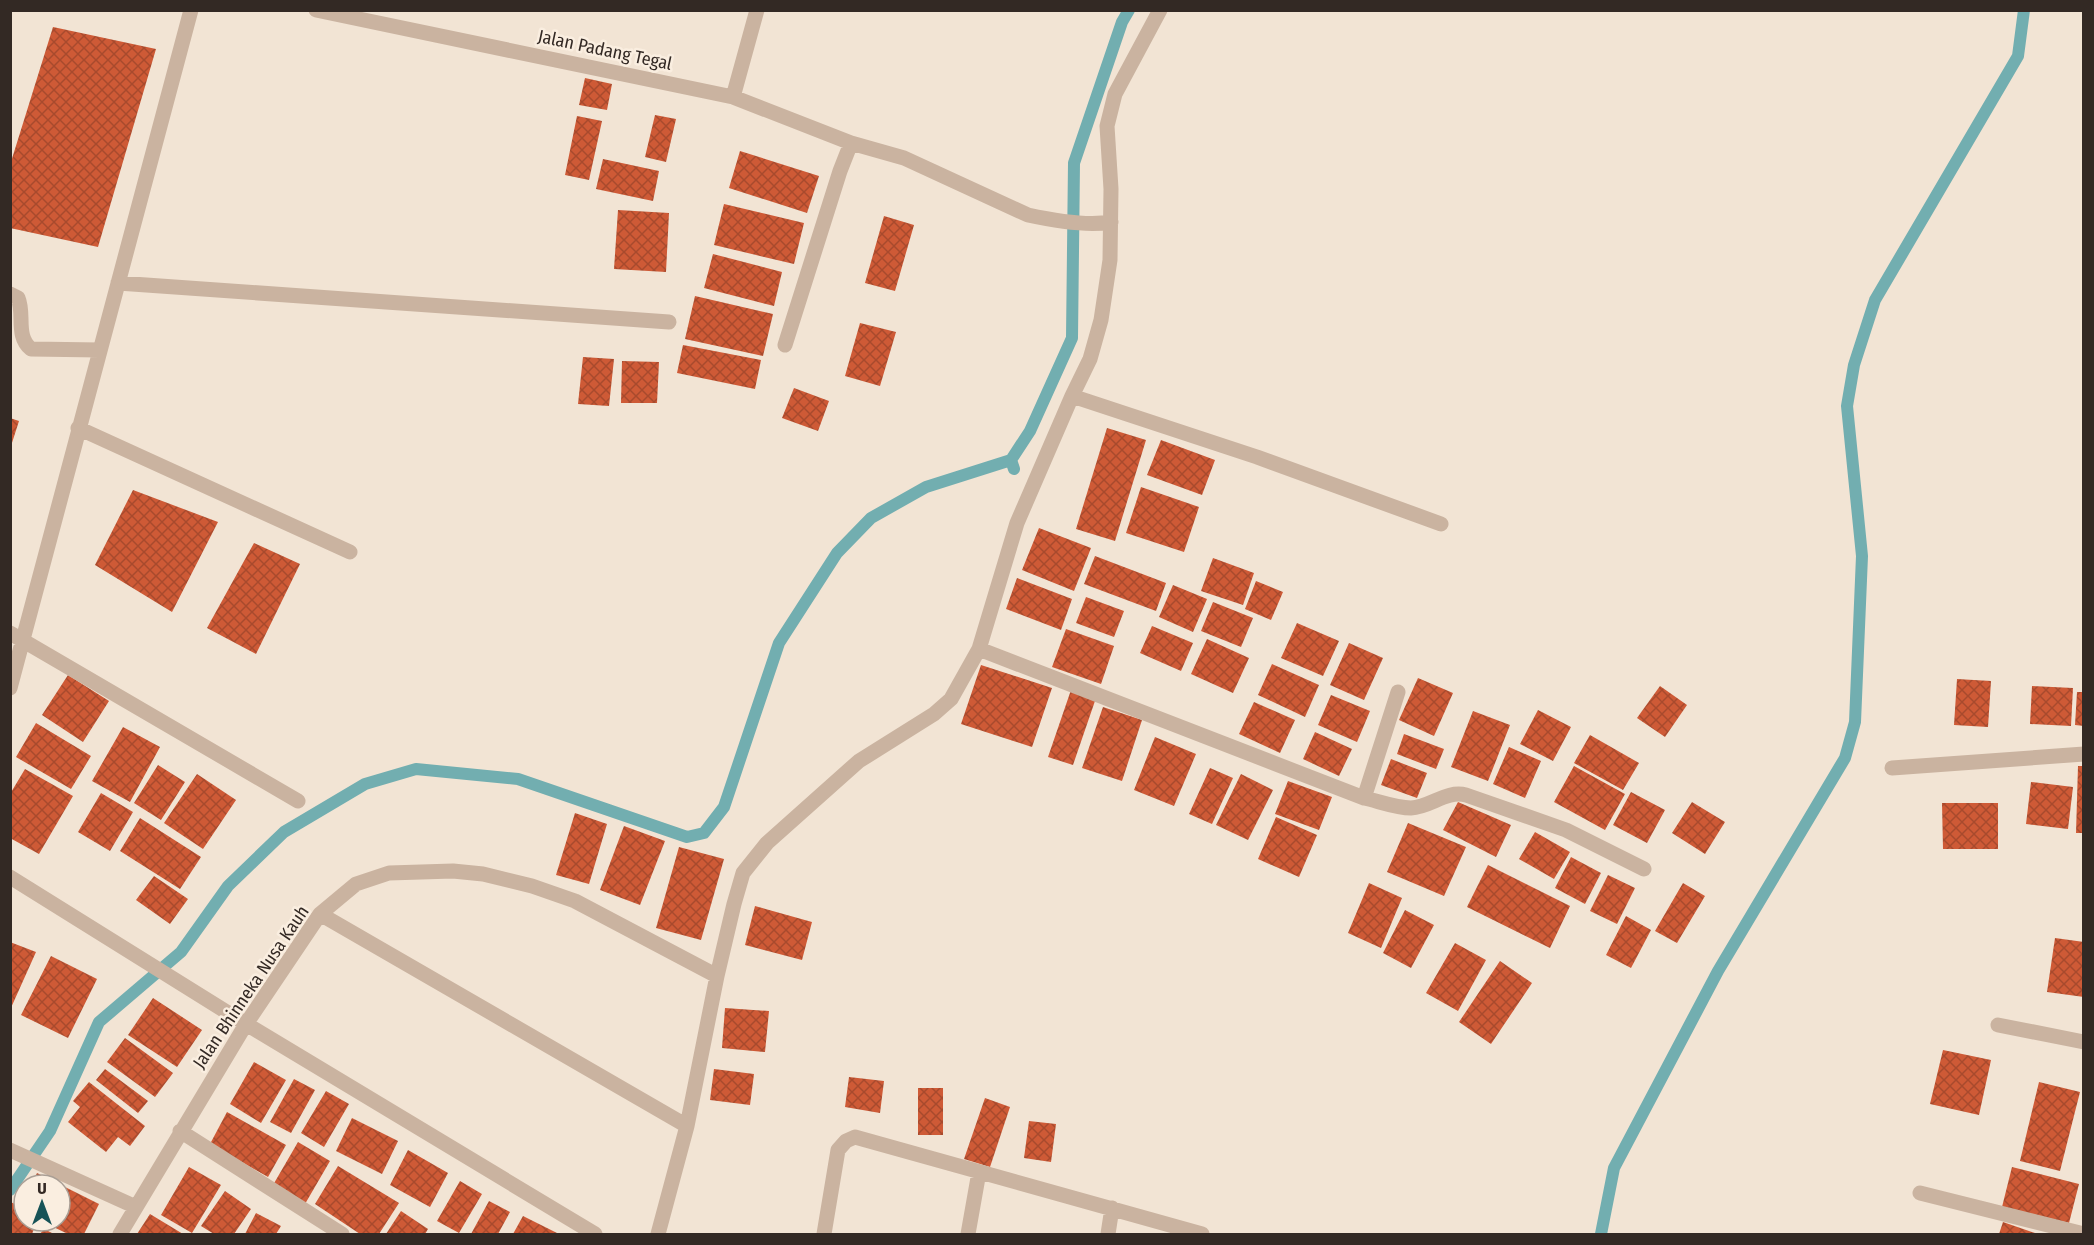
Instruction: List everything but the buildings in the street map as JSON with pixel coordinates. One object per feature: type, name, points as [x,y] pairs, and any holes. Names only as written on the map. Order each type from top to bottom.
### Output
[{"type":"street","points":[[10,688],[190,10]]},
{"type":"street","name":"Jalan Padang Tegal","points":[[316,10],[733,97],[851,143],[904,158],[1028,215],[1041,218],[1107,222]]},
{"type":"street","points":[[733,97],[757,10]]},
{"type":"street","points":[[658,1234],[687,1126],[717,976],[743,873],[767,843],[859,761],[944,706],[951,699],[979,649],[1017,523],[1060,421],[1090,359],[1101,320],[1110,260],[1107,222],[1107,126],[1115,94],[1160,10]]},
{"type":"street","points":[[785,345],[851,143]]},
{"type":"street","points":[[118,283],[669,321]]},
{"type":"street","points":[[10,294],[18,298],[21,304],[24,344],[31,348],[99,350]]},
{"type":"street","points":[[1072,396],[1257,457],[1441,524]]},
{"type":"street","points":[[78,428],[350,552]]},
{"type":"street","points":[[10,633],[298,801]]},
{"type":"street","points":[[979,649],[1364,798],[1411,808],[1459,793],[1566,830],[1644,869]]},
{"type":"street","points":[[1364,798],[1398,692]]},
{"type":"street","points":[[1892,768],[2084,754]]},
{"type":"street","name":"Jalan Bhinneka Nusa Kauh","points":[[120,1234],[246,1024],[320,914],[356,884],[389,873],[453,871],[483,874],[532,886],[575,901],[717,976]]},
{"type":"street","points":[[10,877],[246,1024],[595,1234]]},
{"type":"street","points":[[320,914],[687,1126]]},
{"type":"street","points":[[1998,1024],[2084,1042]]},
{"type":"street","points":[[180,1131],[342,1234]]},
{"type":"street","points":[[824,1234],[838,1150],[846,1141],[855,1137],[1202,1234]]},
{"type":"street","points":[[13,1151],[136,1207]]},
{"type":"street","points":[[968,1234],[979,1172]]},
{"type":"street","points":[[1920,1193],[2084,1234]]},
{"type":"street","points":[[1108,1234],[1112,1208]]},
{"type":"waterway","points":[[1014,469],[1011,460],[1030,431],[1072,338],[1074,163],[1122,22],[1129,10]]},
{"type":"waterway","points":[[1601,1234],[1614,1168],[1718,971],[1845,758],[1855,722],[1862,556],[1847,406],[1854,365],[1875,300],[2018,56],[2024,10]]},
{"type":"waterway","points":[[10,1190],[50,1131],[99,1022],[181,952],[228,886],[284,832],[365,784],[416,769],[518,779],[687,837],[704,833],[724,807],[779,643],[837,553],[871,518],[926,487],[1011,460]]}]
